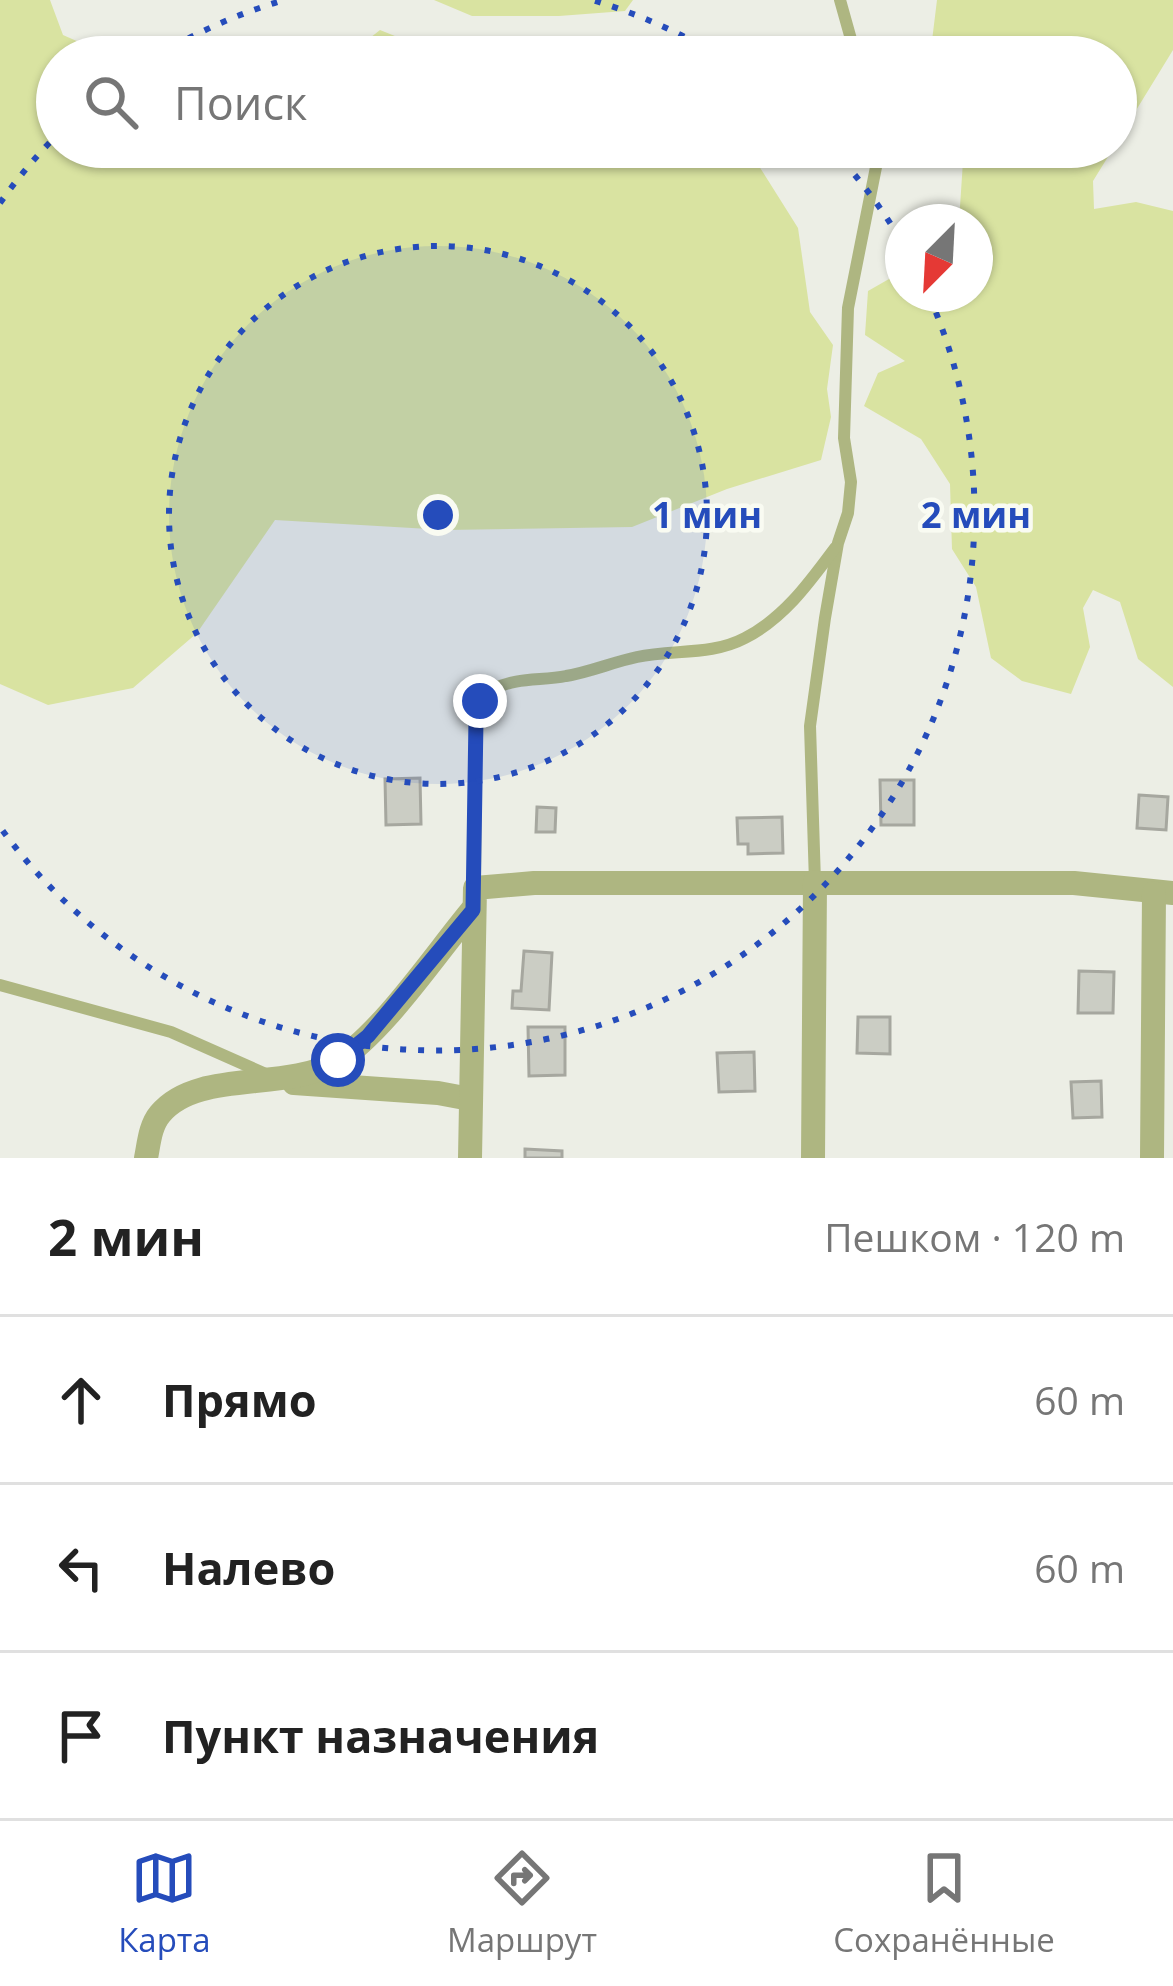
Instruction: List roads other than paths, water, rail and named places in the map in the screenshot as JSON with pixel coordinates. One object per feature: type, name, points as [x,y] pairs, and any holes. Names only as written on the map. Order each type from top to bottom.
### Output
[{"type":"street","points":[[813,1158],[815,882]]},
{"type":"street","points":[[146,1158],[158,1115],[175,1101],[211,1087],[310,1075],[338,1060],[368,1036],[474,899],[534,883],[815,882],[1074,883],[1164,893],[1152,1158]]},
{"type":"street","points":[[470,1158],[474,899]]},
{"type":"street","points":[[280,1081],[470,1099]]},
{"type":"lane","points":[[840,0],[850,36]]},
{"type":"lane","points":[[815,882],[810,726],[838,543],[848,512],[851,482],[844,438],[848,308],[876,168]]},
{"type":"lane","points":[[474,899],[476,719],[480,701],[490,691],[509,682],[565,677],[640,656],[716,649],[744,639],[776,619],[838,543]]},
{"type":"lane","points":[[0,985],[171,1032],[280,1081]]}]
